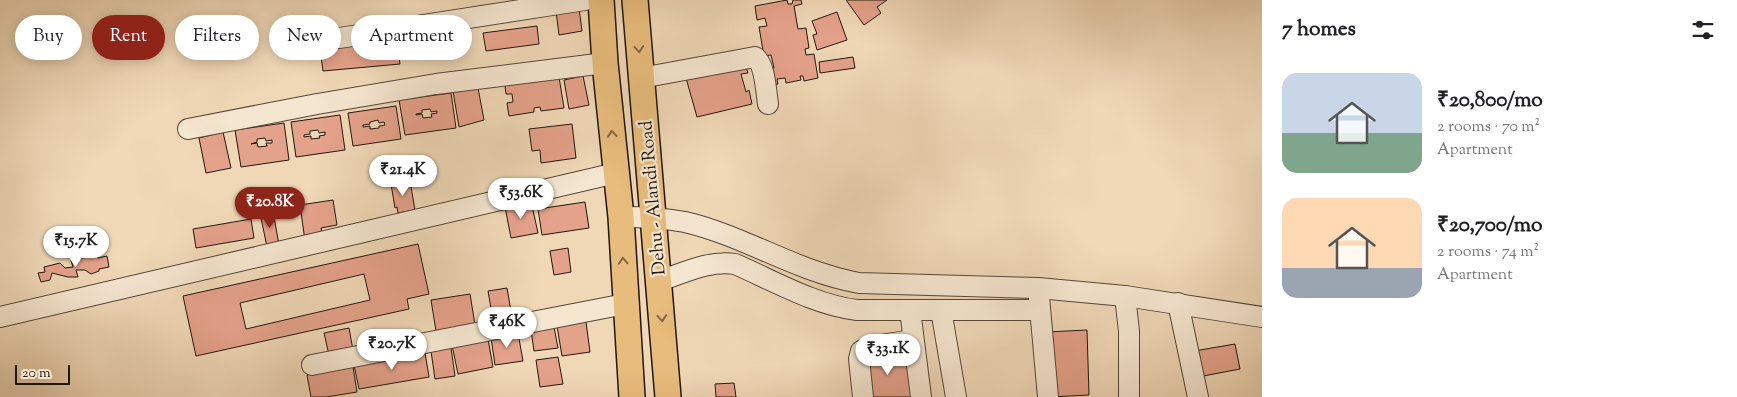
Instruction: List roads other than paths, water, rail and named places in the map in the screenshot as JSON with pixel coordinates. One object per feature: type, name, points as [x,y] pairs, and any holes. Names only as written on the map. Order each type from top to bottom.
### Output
[{"type":"main road","name":"Dehu - Alandi Road","points":[[601,0],[605,63],[621,218],[632,397]]},
{"type":"main road","name":"Dehu - Alandi Road","points":[[635,0],[668,397]]},
{"type":"street","points":[[341,38],[585,0]]},
{"type":"street","points":[[641,78],[755,57],[760,60],[762,66],[768,104]]},
{"type":"street","points":[[188,130],[317,104],[436,84],[605,63]]},
{"type":"street","points":[[0,317],[616,173]]},
{"type":"street","points":[[621,218],[654,217],[687,223],[727,236],[800,266],[858,284],[1038,288],[1126,296],[1262,317]]},
{"type":"street","points":[[659,281],[706,265],[725,262],[735,264],[826,304],[857,310],[1040,310]]},
{"type":"street","points":[[1038,288],[1048,397]]},
{"type":"street","points":[[1126,296],[1129,331],[1129,397]]},
{"type":"street","points":[[312,365],[625,304]]},
{"type":"street","points":[[1178,304],[1198,397]]},
{"type":"street","points":[[910,310],[921,397]]},
{"type":"street","points":[[941,310],[956,397]]},
{"type":"street","points":[[863,397],[859,359],[861,351],[868,347],[914,340]]}]
